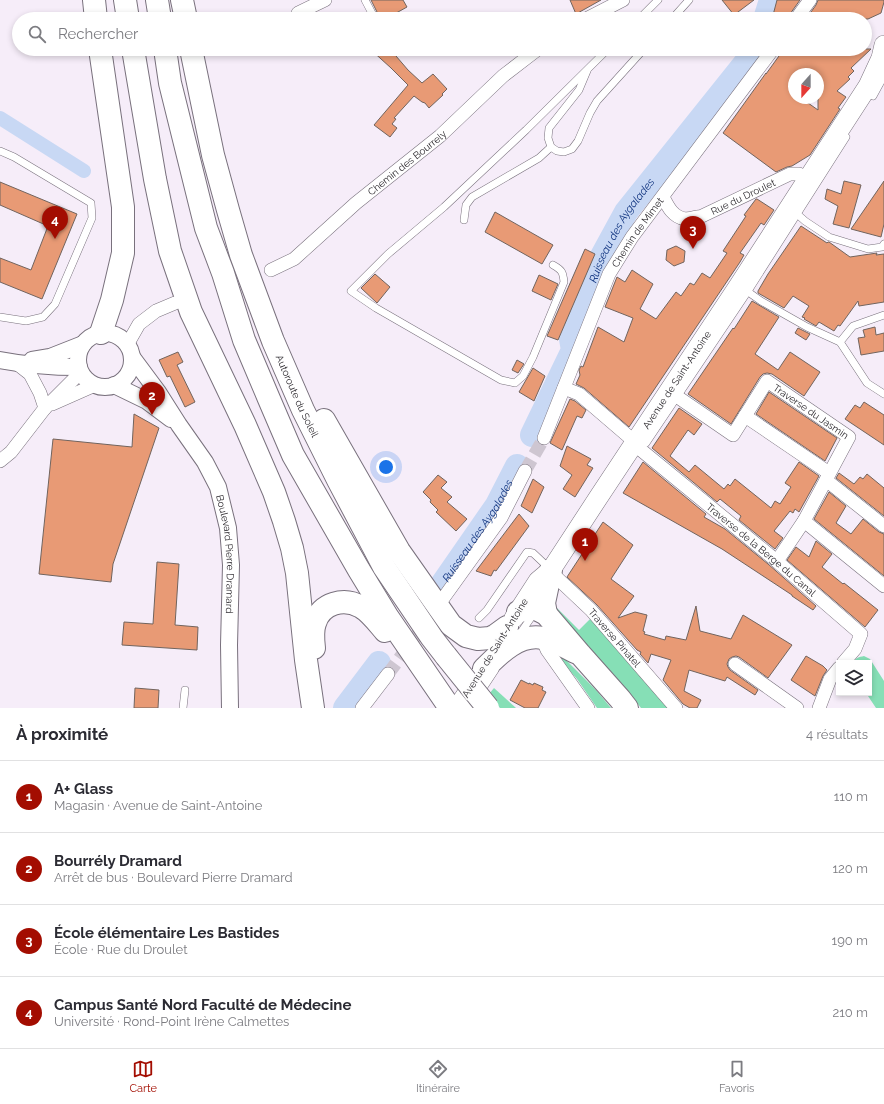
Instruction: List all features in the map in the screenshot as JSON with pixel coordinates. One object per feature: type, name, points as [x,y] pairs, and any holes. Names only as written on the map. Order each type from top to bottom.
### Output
[{"type":"highway","points":[[94,0],[95,12]]},
{"type":"highway","points":[[125,0],[127,12]]},
{"type":"highway","points":[[157,0],[159,12]]},
{"type":"highway","points":[[182,0],[185,12]]},
{"type":"highway","points":[[92,338],[112,300],[123,253],[124,207],[101,56]]},
{"type":"highway","points":[[134,56],[164,226],[172,257],[192,312],[245,425],[274,492],[292,548],[297,573],[306,660],[313,708]]},
{"type":"highway","points":[[166,56],[170,83],[206,228],[223,274],[244,340],[293,455],[358,570],[386,616],[450,708]]},
{"type":"highway","name":"Autoroute du Soleil","points":[[192,56],[213,155],[242,255],[273,341],[303,410],[341,487],[384,567],[432,638],[483,708]]},
{"type":"highway","points":[[256,294],[335,440],[399,551],[451,625],[466,636],[478,639],[490,638],[533,620]]},
{"type":"highway","points":[[484,669],[533,620],[556,573]]},
{"type":"highway","points":[[323,708],[314,651],[313,629],[318,616],[327,607],[336,602],[356,604],[367,611],[436,687]]},
{"type":"highway","points":[[533,620],[580,654],[627,708]]},
{"type":"highway","points":[[446,656],[488,708]]},
{"type":"main road","name":"Avenue de Saint-Antoine","points":[[533,620],[538,581],[556,573],[744,288],[807,180],[868,86],[881,58],[884,45]]},
{"type":"main road","name":"Avenue de Saint-Antoine","points":[[457,708],[484,669]]},
{"type":"street","points":[[300,12],[325,0]]},
{"type":"street","points":[[600,12],[623,0]]},
{"type":"street","points":[[801,12],[810,0]]},
{"type":"street","name":"Chemin des Bourrely","points":[[271,270],[294,259],[356,203],[440,136],[503,76],[529,56]]},
{"type":"street","name":"Chemin de Mimet","points":[[544,438],[609,274],[632,237],[768,56]]},
{"type":"street","name":"Rue du Droulet","points":[[663,197],[668,208],[674,214],[686,219],[702,216],[790,174],[799,174],[807,180]]},
{"type":"street","points":[[92,338],[78,355],[80,369],[87,380],[95,385],[104,387],[114,385],[124,379],[130,368],[129,351],[139,324],[156,311],[175,303]]},
{"type":"street","points":[[16,363],[50,357],[92,338],[111,334],[120,338],[129,351]]},
{"type":"street","name":"Boulevard Pierre Dramard","points":[[129,351],[205,462],[218,487],[228,528],[231,565],[229,645],[231,704]]},
{"type":"street","points":[[0,360],[80,369]]},
{"type":"street","points":[[16,363],[30,374],[40,393],[45,408]]},
{"type":"street","points":[[0,462],[80,369]]},
{"type":"street","name":"Traverse du Jasmin","points":[[673,394],[733,435],[767,381],[849,437],[804,521],[777,561]]},
{"type":"street","points":[[45,408],[95,385]]},
{"type":"street","name":"Boulevard Pierre Dramard","points":[[114,385],[147,401],[179,425]]},
{"type":"street","name":"Traverse de la Berge du Canal","points":[[564,388],[579,394],[638,449],[777,561],[861,634],[856,649],[846,660]]},
{"type":"street","points":[[744,416],[828,477],[884,526]]},
{"type":"street","points":[[442,600],[501,518],[526,471]]},
{"type":"street","points":[[804,521],[884,586]]},
{"type":"street","name":"Traverse Pinatel","points":[[556,573],[591,610],[676,708]]},
{"type":"street","points":[[533,620],[546,650],[582,705]]},
{"type":"street","points":[[734,664],[797,708]]},
{"type":"street","points":[[819,708],[830,679],[836,672]]},
{"type":"street","points":[[362,708],[388,674]]},
{"type":"lane","points":[[365,0],[371,12]]},
{"type":"lane","points":[[646,12],[658,0]]},
{"type":"lane","points":[[678,12],[689,0]]},
{"type":"lane","points":[[554,265],[563,273],[564,282],[524,376],[515,383],[500,380],[376,308],[351,291],[388,254],[444,207],[601,56]]},
{"type":"lane","points":[[589,67],[579,90],[550,128],[548,138],[551,147],[557,151],[564,152],[572,149],[578,141],[597,101],[638,56]]},
{"type":"lane","points":[[869,102],[884,76]]},
{"type":"lane","points":[[850,130],[797,214],[744,288],[761,301],[807,327],[840,342],[867,383],[884,394]]},
{"type":"lane","points":[[464,220],[466,204],[472,197],[539,158],[551,147]]},
{"type":"lane","points":[[0,151],[14,157],[91,203],[92,218],[56,304],[43,317],[26,321],[0,317]]},
{"type":"lane","points":[[797,214],[829,237],[868,249],[882,247],[884,244]]},
{"type":"lane","points":[[840,342],[853,326],[884,315]]},
{"type":"lane","points":[[479,618],[487,610],[527,552],[533,553],[556,573]]},
{"type":"lane","name":"Avenue de Saint-Antoine","points":[[470,708],[533,620]]},
{"type":"lane","points":[[183,708],[185,690]]},
{"type":"green space","points":[[557,608],[579,630],[592,617],[669,708],[641,708],[628,691],[555,610]]},
{"type":"green space","points":[[557,651],[596,690],[611,708],[597,708],[577,679],[554,653]]},
{"type":"green space","points":[[864,656],[871,660],[855,660]]},
{"type":"green space","points":[[872,662],[884,681],[884,708],[876,708],[868,696],[872,696]]},
{"type":"green space","points":[[494,688],[516,708],[500,708],[489,694]]},
{"type":"building","points":[[371,0],[403,0],[407,7],[398,12],[377,12]]},
{"type":"building","points":[[570,0],[601,0],[580,12],[575,12]]},
{"type":"building","points":[[722,0],[754,0],[738,12],[732,12]]},
{"type":"building","points":[[777,0],[800,0],[791,12],[774,12]]},
{"type":"building","points":[[818,0],[884,0],[881,13],[872,17],[872,12],[811,12]]},
{"type":"building","points":[[378,56],[396,56],[422,83],[433,74],[447,89],[442,94],[443,95],[429,108],[425,103],[414,96],[394,118],[396,119],[392,124],[397,128],[390,137],[374,125],[408,85]]},
{"type":"building","points":[[779,56],[864,56],[851,68],[854,71],[848,77],[850,79],[837,91],[846,97],[838,108],[840,109],[810,155],[792,166],[776,172],[723,133]]},
{"type":"building","points":[[844,181],[861,185],[849,228],[833,224],[838,206],[825,199],[827,189],[841,194]]},
{"type":"building","points":[[884,181],[884,224],[881,237],[851,229]]},
{"type":"building","points":[[0,182],[77,214],[42,299],[0,282],[0,258],[31,270],[48,226],[0,205]]},
{"type":"building","points":[[756,199],[774,210],[764,225],[761,223],[740,253],[744,255],[740,262],[629,427],[584,388],[576,384],[580,375],[579,370],[581,366],[583,367],[598,327],[624,342],[633,318],[605,307],[617,277],[625,282],[632,270],[653,284],[640,309],[656,319],[676,292],[681,296],[690,283],[694,285],[702,273],[710,278],[727,253],[723,251],[746,216],[744,215]]},
{"type":"building","points":[[495,212],[553,245],[542,264],[485,232]]},
{"type":"building","points":[[801,226],[827,243],[829,242],[850,257],[877,253],[876,255],[884,254],[884,302],[859,306],[858,301],[840,326],[838,325],[834,331],[819,322],[816,326],[804,319],[805,318],[802,317],[809,306],[793,296],[784,308],[758,293],[768,274]]},
{"type":"building","points":[[676,246],[685,251],[684,262],[674,266],[666,260],[667,250]]},
{"type":"building","points":[[585,249],[595,254],[558,340],[547,336]]},
{"type":"building","points":[[375,274],[390,287],[377,303],[361,288]]},
{"type":"building","points":[[539,275],[558,284],[551,300],[532,291]]},
{"type":"building","points":[[752,301],[779,317],[755,354],[778,370],[790,352],[820,372],[804,396],[772,374],[763,374],[731,424],[688,394]]},
{"type":"building","points":[[875,327],[876,335],[884,333],[884,351],[861,355],[858,338],[865,337],[863,330]]},
{"type":"building","points":[[798,328],[810,334],[806,340],[795,333]]},
{"type":"building","points":[[178,352],[183,362],[177,365],[195,402],[185,407],[170,376],[167,377],[159,360]]},
{"type":"building","points":[[517,360],[524,364],[518,373],[512,370]]},
{"type":"building","points":[[533,368],[545,376],[534,401],[519,392]]},
{"type":"building","points":[[769,392],[837,438],[825,461],[756,414]]},
{"type":"building","points":[[570,399],[586,410],[582,418],[577,416],[562,450],[550,443]]},
{"type":"building","points":[[864,402],[884,415],[884,445],[845,419],[855,405],[860,408]]},
{"type":"building","points":[[679,408],[702,424],[694,435],[688,430],[670,456],[689,472],[695,465],[724,489],[728,484],[730,486],[735,479],[771,508],[775,501],[780,504],[791,487],[785,483],[799,462],[819,476],[799,512],[795,509],[793,513],[790,511],[774,531],[783,538],[775,549],[739,520],[741,516],[720,499],[717,502],[652,448]]},
{"type":"building","points":[[134,414],[159,428],[113,564],[111,582],[39,574],[53,439],[132,447]]},
{"type":"building","points":[[567,446],[591,459],[587,465],[593,468],[575,497],[563,489],[572,475],[560,466]]},
{"type":"building","points":[[643,462],[706,514],[704,517],[725,529],[768,564],[816,606],[813,610],[722,549],[623,493]]},
{"type":"building","points":[[839,473],[854,484],[860,477],[863,479],[867,474],[884,488],[884,516],[836,478]]},
{"type":"building","points":[[438,475],[447,482],[441,488],[452,497],[447,502],[467,519],[456,531],[436,512],[438,510],[423,492]]},
{"type":"building","points":[[533,479],[544,487],[532,513],[521,506]]},
{"type":"building","points":[[829,492],[846,506],[836,523],[851,534],[863,519],[879,532],[884,534],[884,576],[814,519]]},
{"type":"building","points":[[519,514],[529,526],[496,571],[494,570],[491,576],[476,571]]},
{"type":"building","points":[[603,522],[633,545],[611,579],[634,596],[618,618],[635,612],[647,615],[643,631],[645,632],[644,634],[665,640],[666,636],[686,640],[696,606],[700,631],[731,639],[743,615],[792,645],[768,678],[739,657],[736,656],[729,659],[727,664],[730,670],[758,690],[755,695],[727,677],[725,681],[689,670],[684,691],[701,700],[697,708],[690,708],[683,704],[663,680],[671,660],[651,654],[648,663],[640,654],[641,652],[637,650],[597,605],[567,577]]},
{"type":"building","points":[[816,541],[832,554],[822,567],[878,610],[865,627],[787,560],[796,547],[809,557]]},
{"type":"building","points":[[157,562],[179,564],[175,625],[198,627],[197,650],[122,645],[124,622],[153,624]]},
{"type":"building","points":[[806,656],[827,670],[815,696],[791,680]]},
{"type":"building","points":[[521,680],[529,684],[533,685],[534,683],[543,687],[542,690],[546,692],[538,708],[525,708],[510,700]]},
{"type":"building","points":[[135,688],[159,690],[158,708],[134,708]]},
{"type":"waterway","name":"Ruisseau des Aygalades","points":[[767,12],[771,0]]},
{"type":"waterway","name":"Ruisseau des Aygalades","points":[[532,435],[573,350],[571,339],[602,256],[626,212],[750,56]]},
{"type":"waterway","points":[[0,118],[84,171]]},
{"type":"waterway","name":"Ruisseau des Aygalades","points":[[436,593],[497,505],[517,466]]},
{"type":"waterway","name":"Ruisseau des Aygalades","points":[[345,708],[379,663]]},
{"type":"tunnel","points":[[525,471],[544,438]]},
{"type":"tunnel","points":[[388,674],[427,621]]},
{"type":"place","name":"Campus Santé Nord Faculté de Médecine","points":[[55,239]]},
{"type":"place","name":"École élémentaire Les Bastides","points":[[693,249]]},
{"type":"place","name":"Bourrély Dramard","points":[[152,415]]},
{"type":"place","name":"A+ Glass","points":[[585,561]]}]
